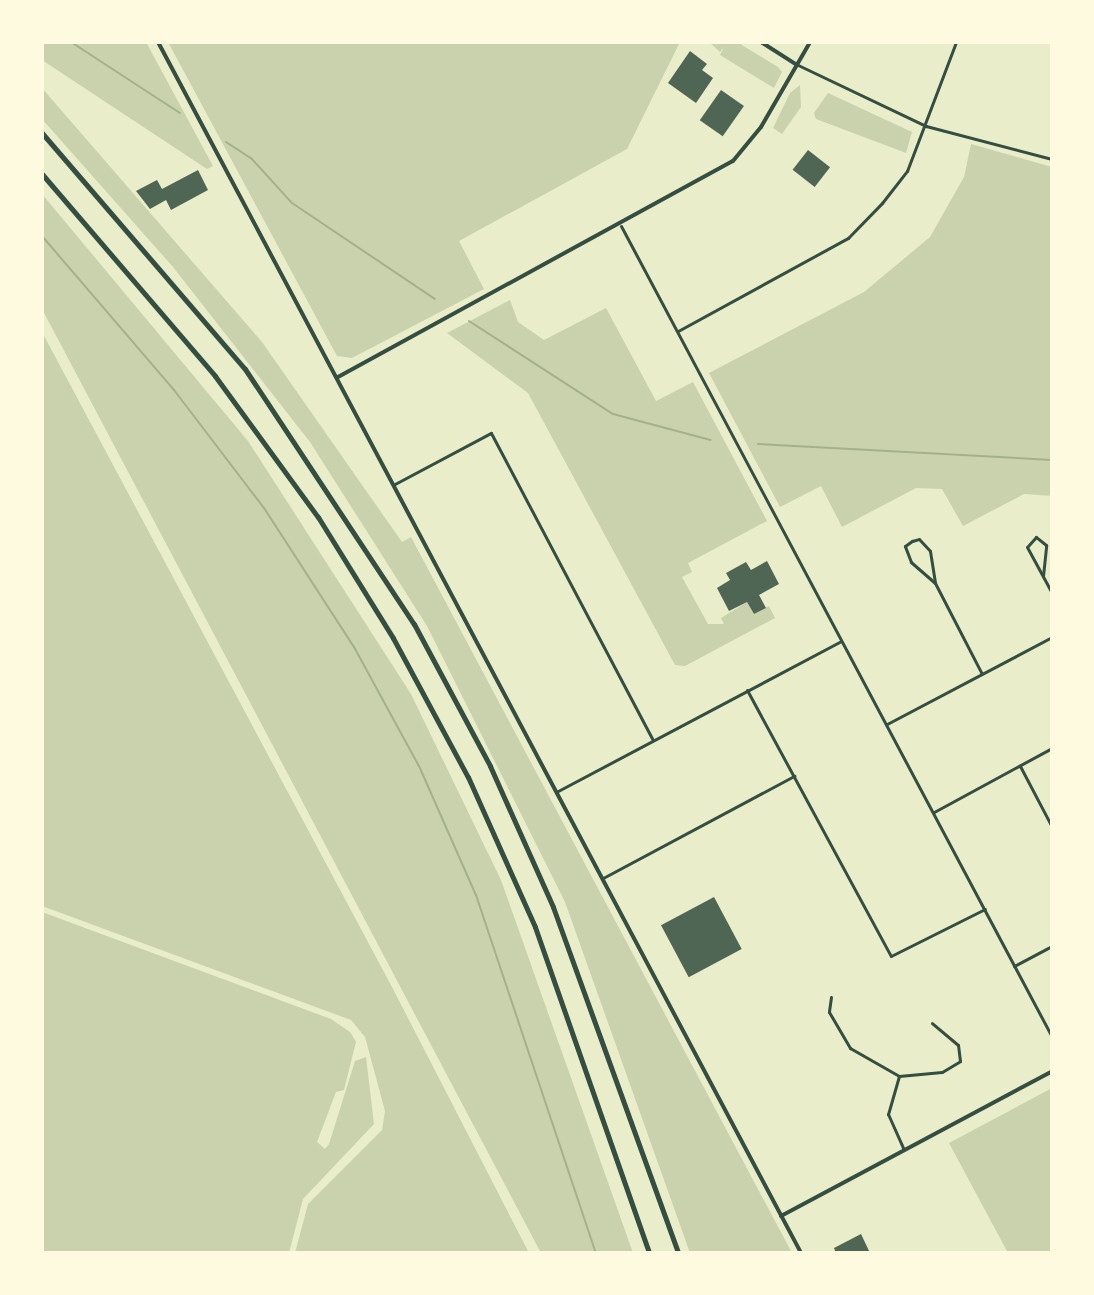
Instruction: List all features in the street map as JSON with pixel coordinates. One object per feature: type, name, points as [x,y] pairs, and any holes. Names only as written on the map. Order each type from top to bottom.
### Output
[{"type":"main road","points":[[42,133],[245,369],[420,636],[490,766],[553,907],[678,1253]]},
{"type":"main road","points":[[42,174],[215,376],[318,517],[393,638],[468,777],[520,893],[650,1253]]},
{"type":"street","points":[[158,42],[801,1253]]},
{"type":"street","points":[[761,42],[797,65],[926,126],[1052,159]]},
{"type":"street","points":[[338,377],[621,226],[733,161],[761,127],[810,42]]},
{"type":"street","points":[[678,331],[848,238],[907,171],[956,42]]},
{"type":"street","points":[[621,226],[1052,1037]]},
{"type":"street","points":[[393,485],[491,433],[653,740]]},
{"type":"street","points":[[1043,576],[1046,545],[1036,537],[1027,547],[1052,593]]},
{"type":"street","points":[[935,583],[918,571],[906,553],[912,541],[919,539],[930,551],[935,583],[982,674]]},
{"type":"street","points":[[887,724],[1052,637]]},
{"type":"street","points":[[558,791],[841,641]]},
{"type":"street","points":[[747,690],[891,956],[985,909]]},
{"type":"street","points":[[934,812],[1052,748]]},
{"type":"street","points":[[1020,766],[1052,827]]},
{"type":"street","points":[[603,878],[794,776]]},
{"type":"street","points":[[1014,966],[1052,946]]},
{"type":"street","points":[[831,997],[834,1026],[850,1048],[899,1076],[942,1072],[960,1061],[958,1045],[932,1023]]},
{"type":"street","points":[[781,1216],[1052,1071]]},
{"type":"street","points":[[899,1076],[888,1114],[904,1150]]},
{"type":"green space","points":[[42,42],[146,42],[213,166],[207,169],[42,60]]},
{"type":"green space","points":[[168,42],[680,42],[627,149],[459,241],[484,289],[352,358],[337,356]]},
{"type":"green space","points":[[709,42],[737,42],[778,67],[782,72],[774,88],[720,55],[724,47],[720,52]]},
{"type":"green space","points":[[800,85],[801,107],[782,134],[773,128],[790,93]]},
{"type":"green space","points":[[42,88],[262,342],[402,542],[411,537],[792,1253],[690,1253],[565,902],[427,626],[310,442],[173,267],[42,119]]},
{"type":"green space","points":[[828,93],[912,132],[906,153],[816,119],[814,113]]},
{"type":"green space","points":[[971,144],[1052,167],[1052,496],[1024,494],[963,526],[942,489],[916,488],[842,527],[821,486],[780,507],[709,373],[864,292],[930,237],[964,177]]},
{"type":"green space","points":[[42,194],[248,441],[411,694],[501,880],[633,1253],[541,1253],[42,309]]},
{"type":"green space","points":[[510,300],[518,322],[544,340],[606,308],[656,401],[693,382],[767,521],[688,563],[692,572],[682,577],[708,624],[724,624],[721,618],[747,602],[754,614],[769,606],[775,618],[685,666],[675,665],[528,393],[447,333]]},
{"type":"green space","points":[[42,332],[392,987],[529,1253],[295,1253],[308,1204],[382,1130],[385,1111],[365,1037],[351,1020],[42,906]]},
{"type":"green space","points":[[42,912],[331,1019],[350,1032],[356,1042],[344,1090],[336,1092],[317,1142],[325,1149],[329,1144],[355,1061],[366,1057],[374,1124],[303,1199],[289,1253],[42,1253]]},
{"type":"green space","points":[[1052,1088],[1052,1253],[1008,1253],[949,1143]]},
{"type":"building","points":[[690,51],[707,64],[702,70],[713,78],[696,103],[668,83]]},
{"type":"building","points":[[721,90],[744,106],[723,136],[700,120]]},
{"type":"building","points":[[808,150],[830,167],[815,187],[793,170]]},
{"type":"building","points":[[198,170],[208,190],[171,210],[166,200],[150,209],[136,191],[157,180],[162,189]]},
{"type":"building","points":[[767,561],[779,584],[759,595],[766,608],[754,614],[747,602],[729,611],[717,588],[730,580],[726,573],[746,562],[751,570]]},
{"type":"building","points":[[714,897],[742,949],[689,977],[661,925]]},
{"type":"building","points":[[861,1234],[870,1253],[836,1253],[834,1248]]},
{"type":"waterway","points":[[71,42],[180,113]]},
{"type":"waterway","points":[[226,142],[251,158],[292,203],[435,299]]},
{"type":"waterway","points":[[42,236],[174,390],[264,508],[354,647],[419,766],[476,895],[596,1253]]},
{"type":"waterway","points":[[469,321],[613,414],[711,440]]},
{"type":"waterway","points":[[758,444],[1052,460]]}]
